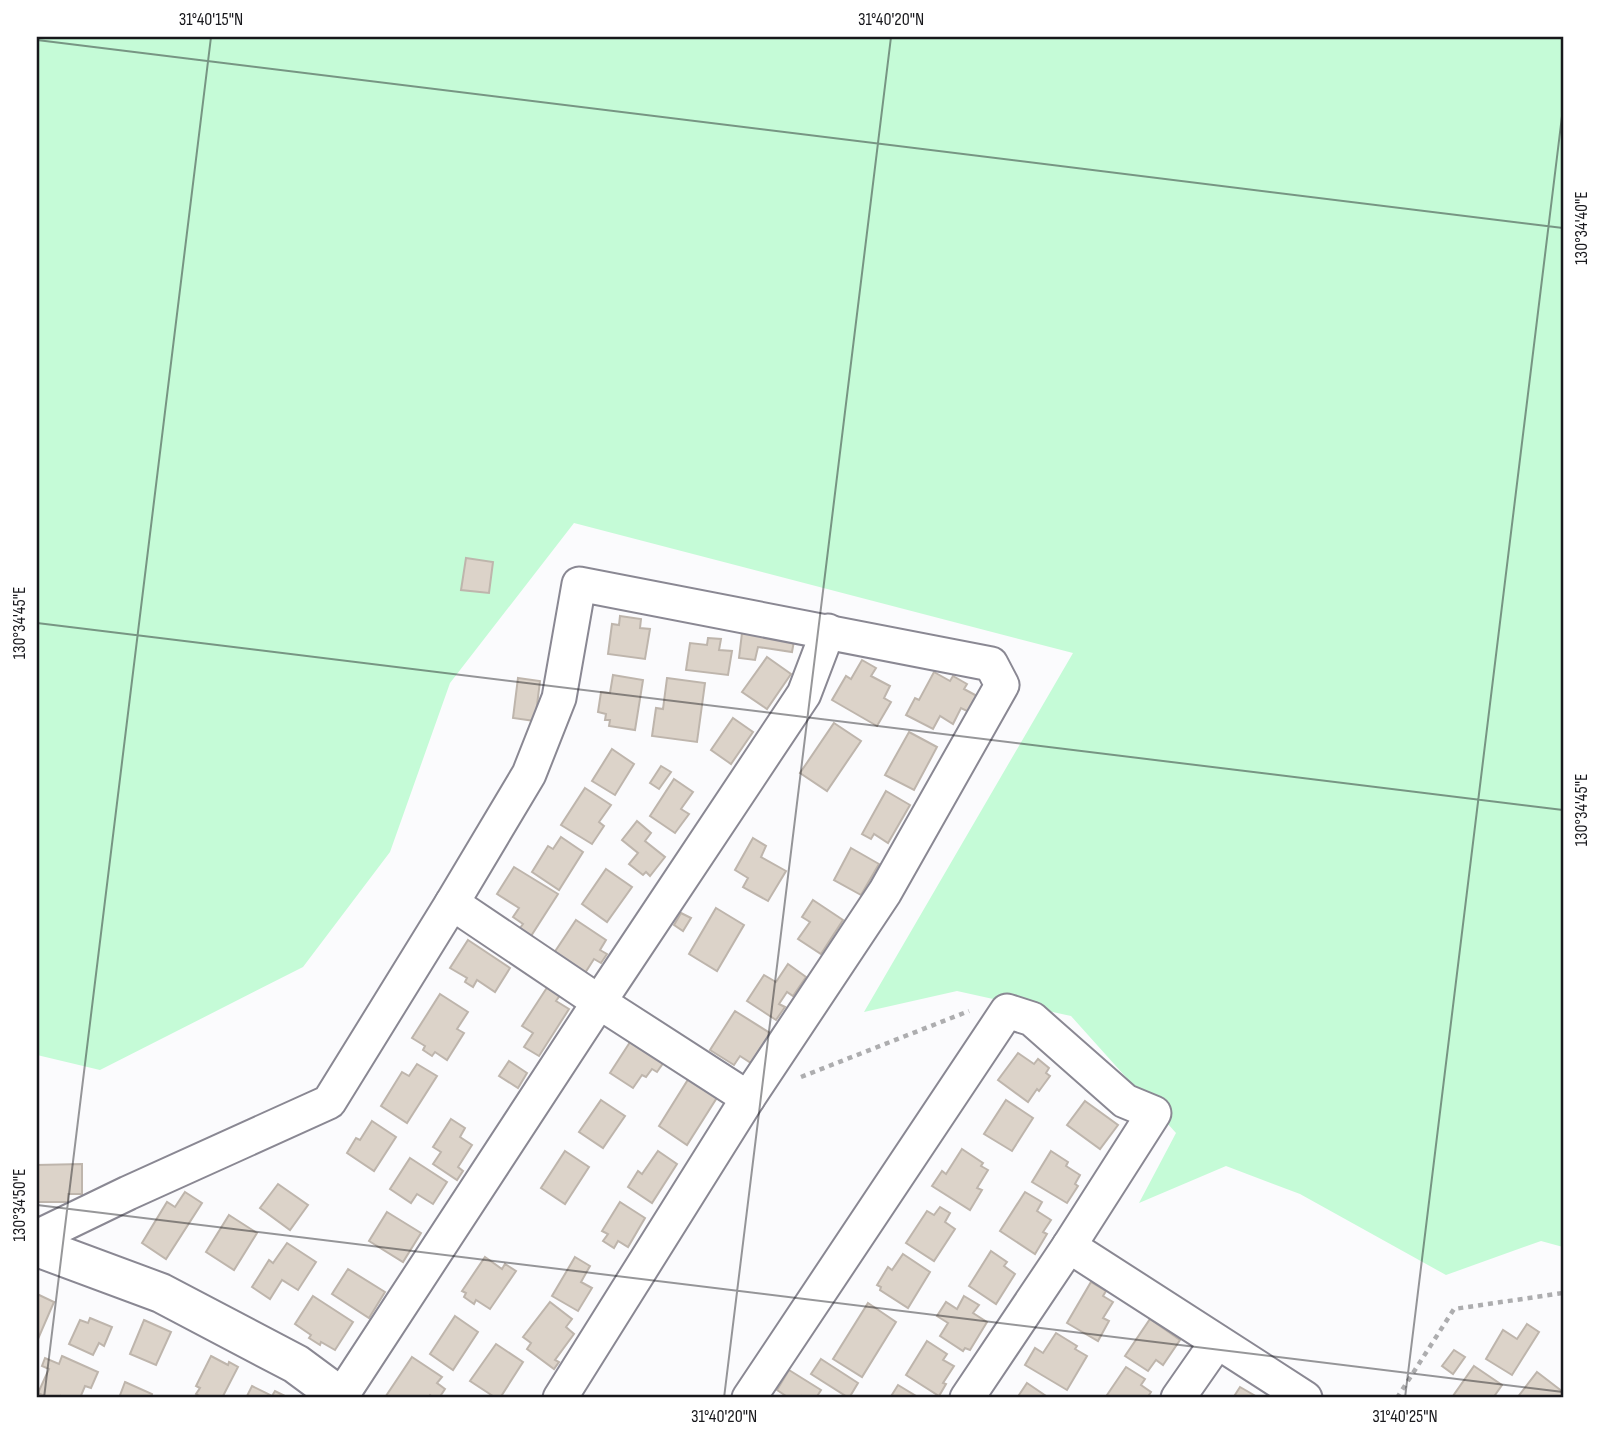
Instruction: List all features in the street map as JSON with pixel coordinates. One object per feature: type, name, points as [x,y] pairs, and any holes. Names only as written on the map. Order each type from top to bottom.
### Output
[{"type":"street","points":[[37,1237],[329,1102],[529,774],[559,698],[579,584],[991,664],[1002,685],[885,892],[748,1098],[560,1398]]},
{"type":"street","points":[[37,1247],[161,1293],[296,1364],[341,1398],[804,694],[828,631]]},
{"type":"street","points":[[452,903],[748,1098]]},
{"type":"street","points":[[749,1398],[1007,1011],[1032,1019],[1125,1101],[1154,1114],[967,1398]]},
{"type":"street","points":[[1069,1246],[1305,1398]]},
{"type":"street","points":[[1178,1398],[1217,1342]]},
{"type":"path","points":[[798,1078],[972,1010],[1007,1011]]},
{"type":"path","points":[[1397,1398],[1454,1309],[1563,1293]]},
{"type":"green space","points":[[37,37],[1563,37],[1563,1247],[1541,1241],[1446,1275],[1300,1194],[1226,1166],[1139,1203],[1176,1133],[1071,1016],[957,991],[864,1012],[1073,653],[574,523],[450,683],[390,852],[303,967],[100,1070],[37,1055]]},
{"type":"building","points":[[466,558],[493,562],[489,593],[461,590]]},
{"type":"building","points":[[620,616],[641,619],[640,628],[650,629],[645,659],[608,654],[612,624],[619,625]]},
{"type":"building","points":[[742,633],[794,641],[792,652],[758,647],[755,660],[739,658]]},
{"type":"building","points":[[708,638],[721,639],[719,650],[732,651],[728,675],[686,670],[690,643],[707,645]]},
{"type":"building","points":[[767,657],[791,674],[767,709],[742,692]]},
{"type":"building","points":[[862,660],[876,668],[871,676],[890,686],[884,698],[891,702],[877,726],[832,700],[846,676],[851,679]]},
{"type":"building","points":[[934,672],[950,681],[953,676],[967,684],[964,689],[977,696],[969,712],[961,708],[953,724],[940,716],[933,729],[906,715],[915,698],[919,700]]},
{"type":"building","points":[[613,675],[643,680],[635,730],[609,726],[610,720],[605,720],[606,714],[598,712],[601,692],[610,693]]},
{"type":"building","points":[[518,678],[540,681],[535,721],[513,718]]},
{"type":"building","points":[[667,678],[705,683],[697,742],[652,736],[656,708],[663,709]]},
{"type":"building","points":[[733,718],[753,732],[731,764],[711,750]]},
{"type":"building","points":[[834,723],[861,741],[827,791],[800,773]]},
{"type":"building","points":[[909,732],[937,747],[914,790],[885,775]]},
{"type":"building","points":[[612,749],[634,764],[615,795],[592,781]]},
{"type":"building","points":[[661,766],[671,772],[659,789],[650,783]]},
{"type":"building","points":[[674,779],[693,792],[681,809],[689,814],[675,833],[650,816]]},
{"type":"building","points":[[585,788],[611,805],[599,822],[604,826],[592,844],[561,825]]},
{"type":"building","points":[[886,791],[910,805],[888,843],[874,834],[871,839],[862,834]]},
{"type":"building","points":[[637,821],[651,833],[645,841],[665,857],[650,876],[646,872],[643,875],[629,864],[638,853],[622,840]]},
{"type":"building","points":[[561,837],[583,852],[559,890],[532,872],[548,846],[553,849]]},
{"type":"building","points":[[753,838],[766,846],[761,857],[786,871],[768,901],[743,887],[748,878],[735,870]]},
{"type":"building","points":[[851,848],[879,864],[861,895],[834,880]]},
{"type":"building","points":[[514,867],[558,894],[531,936],[520,928],[523,924],[513,917],[519,908],[497,894]]},
{"type":"building","points":[[606,869],[632,887],[607,922],[582,904]]},
{"type":"building","points":[[813,900],[843,920],[821,954],[798,939],[810,922],[802,917]]},
{"type":"building","points":[[716,908],[744,925],[717,971],[689,954]]},
{"type":"building","points":[[681,913],[691,918],[683,931],[674,925]]},
{"type":"building","points":[[576,920],[606,940],[600,950],[607,954],[601,963],[594,959],[585,973],[554,953]]},
{"type":"building","points":[[468,940],[510,968],[495,992],[477,980],[473,987],[465,982],[467,978],[450,968]]},
{"type":"building","points":[[788,964],[806,977],[793,996],[787,992],[779,1004],[785,1007],[776,1020],[747,1001],[764,975],[776,982]]},
{"type":"building","points":[[548,986],[561,994],[556,1001],[569,1009],[539,1056],[524,1047],[533,1033],[522,1026]]},
{"type":"building","points":[[440,994],[468,1012],[457,1029],[464,1033],[447,1060],[435,1052],[432,1056],[423,1050],[425,1046],[412,1038]]},
{"type":"building","points":[[735,1011],[770,1033],[751,1063],[740,1056],[734,1065],[710,1050]]},
{"type":"building","points":[[632,1039],[666,1059],[657,1072],[652,1069],[646,1077],[642,1075],[633,1088],[610,1073]]},
{"type":"building","points":[[1018,1053],[1034,1064],[1038,1059],[1049,1068],[1046,1073],[1050,1076],[1028,1102],[998,1080]]},
{"type":"building","points":[[509,1061],[527,1073],[518,1088],[499,1076]]},
{"type":"building","points":[[417,1064],[437,1076],[407,1123],[381,1106],[402,1072],[409,1076]]},
{"type":"building","points":[[689,1078],[718,1096],[687,1145],[659,1126]]},
{"type":"building","points":[[601,1100],[625,1116],[603,1148],[579,1132]]},
{"type":"building","points":[[1006,1100],[1033,1118],[1012,1151],[984,1134]]},
{"type":"building","points":[[1085,1101],[1118,1125],[1100,1149],[1067,1125]]},
{"type":"building","points":[[451,1119],[465,1128],[460,1137],[472,1145],[458,1167],[463,1171],[457,1180],[433,1164],[441,1152],[433,1147]]},
{"type":"building","points":[[372,1121],[396,1137],[374,1171],[347,1153],[356,1138],[360,1140]]},
{"type":"building","points":[[962,1149],[983,1163],[981,1166],[988,1170],[977,1188],[982,1190],[970,1210],[932,1186],[942,1171],[946,1174]]},
{"type":"building","points":[[565,1151],[589,1167],[565,1204],[541,1188]]},
{"type":"building","points":[[658,1151],[677,1164],[652,1203],[628,1187],[638,1171],[642,1174]]},
{"type":"building","points":[[1051,1151],[1068,1162],[1066,1166],[1080,1175],[1075,1184],[1078,1186],[1067,1203],[1032,1182]]},
{"type":"building","points":[[410,1158],[447,1182],[433,1204],[417,1194],[411,1203],[390,1189]]},
{"type":"building","points":[[82,1164],[82,1194],[68,1194],[68,1202],[37,1202],[37,1165]]},
{"type":"building","points":[[278,1184],[308,1205],[290,1230],[260,1208]]},
{"type":"building","points":[[185,1192],[202,1203],[166,1259],[142,1243],[167,1202],[175,1207]]},
{"type":"building","points":[[1025,1192],[1042,1202],[1037,1211],[1051,1220],[1043,1232],[1047,1234],[1035,1254],[1000,1231]]},
{"type":"building","points":[[620,1202],[645,1218],[628,1247],[618,1241],[614,1248],[603,1241],[608,1234],[602,1231]]},
{"type":"building","points":[[940,1207],[950,1213],[945,1222],[955,1229],[934,1261],[906,1243],[927,1211],[934,1215]]},
{"type":"building","points":[[387,1212],[421,1233],[403,1262],[369,1241]]},
{"type":"building","points":[[229,1215],[257,1233],[234,1270],[206,1252]]},
{"type":"building","points":[[287,1243],[316,1262],[298,1290],[282,1280],[270,1299],[252,1287],[269,1260],[273,1263]]},
{"type":"building","points":[[991,1251],[1007,1262],[1004,1266],[1015,1274],[996,1304],[969,1286]]},
{"type":"building","points":[[903,1254],[930,1272],[908,1308],[880,1290],[881,1287],[877,1285],[888,1267],[892,1270]]},
{"type":"building","points":[[485,1257],[502,1269],[505,1264],[516,1271],[490,1309],[476,1300],[474,1304],[464,1297],[466,1293],[462,1291]]},
{"type":"building","points":[[575,1257],[590,1266],[581,1282],[592,1288],[578,1311],[552,1296]]},
{"type":"building","points":[[348,1269],[385,1292],[369,1318],[332,1294]]},
{"type":"building","points":[[1091,1282],[1106,1291],[1103,1296],[1113,1302],[1103,1318],[1109,1321],[1098,1341],[1067,1323]]},
{"type":"building","points":[[37,1294],[54,1302],[38,1339],[37,1339]]},
{"type":"building","points":[[313,1296],[353,1322],[335,1350],[309,1338],[311,1335],[295,1324]]},
{"type":"building","points":[[964,1296],[979,1305],[973,1313],[987,1322],[970,1350],[965,1348],[963,1351],[940,1336],[948,1323],[937,1316],[946,1302],[957,1309]]},
{"type":"building","points":[[550,1302],[572,1319],[566,1327],[574,1334],[555,1360],[559,1362],[554,1369],[527,1349],[531,1343],[523,1337]]},
{"type":"building","points":[[868,1303],[896,1322],[862,1377],[833,1359]]},
{"type":"building","points":[[455,1316],[478,1332],[453,1370],[430,1354]]},
{"type":"building","points":[[90,1318],[112,1327],[104,1346],[99,1343],[93,1355],[69,1344],[80,1320],[88,1323]]},
{"type":"building","points":[[1150,1319],[1180,1340],[1163,1365],[1156,1360],[1148,1371],[1125,1356]]},
{"type":"building","points":[[144,1320],[171,1332],[156,1365],[130,1354]]},
{"type":"building","points":[[1527,1324],[1539,1332],[1512,1375],[1486,1359],[1503,1330],[1517,1339]]},
{"type":"building","points":[[1056,1333],[1087,1356],[1067,1390],[1025,1365],[1035,1348],[1043,1353]]},
{"type":"building","points":[[927,1341],[947,1354],[943,1360],[954,1366],[943,1383],[946,1384],[939,1396],[906,1375]]},
{"type":"building","points":[[496,1344],[523,1362],[500,1398],[470,1381]]},
{"type":"building","points":[[1454,1350],[1465,1357],[1453,1374],[1442,1366]]},
{"type":"building","points":[[62,1356],[98,1372],[91,1388],[85,1386],[80,1398],[49,1398],[38,1393],[49,1369],[42,1366],[45,1358],[59,1364]]},
{"type":"building","points":[[211,1356],[238,1367],[222,1398],[203,1398],[196,1394],[200,1388],[196,1386]]},
{"type":"building","points":[[412,1357],[442,1377],[437,1383],[445,1389],[439,1398],[430,1395],[427,1398],[386,1396]]},
{"type":"building","points":[[821,1359],[858,1383],[849,1398],[811,1374]]},
{"type":"building","points":[[1474,1366],[1502,1385],[1493,1398],[1453,1396]]},
{"type":"building","points":[[1126,1367],[1145,1379],[1141,1385],[1151,1392],[1147,1398],[1105,1398]]},
{"type":"building","points":[[789,1370],[821,1390],[816,1398],[789,1398],[777,1390]]},
{"type":"building","points":[[1537,1372],[1563,1392],[1563,1398],[1517,1398]]},
{"type":"building","points":[[125,1382],[152,1394],[151,1398],[119,1398]]},
{"type":"building","points":[[1027,1383],[1049,1398],[1017,1398]]},
{"type":"building","points":[[898,1385],[916,1396],[890,1398]]},
{"type":"building","points":[[252,1386],[272,1396],[275,1391],[289,1398],[246,1398]]},
{"type":"building","points":[[1240,1387],[1259,1398],[1233,1398]]}]
